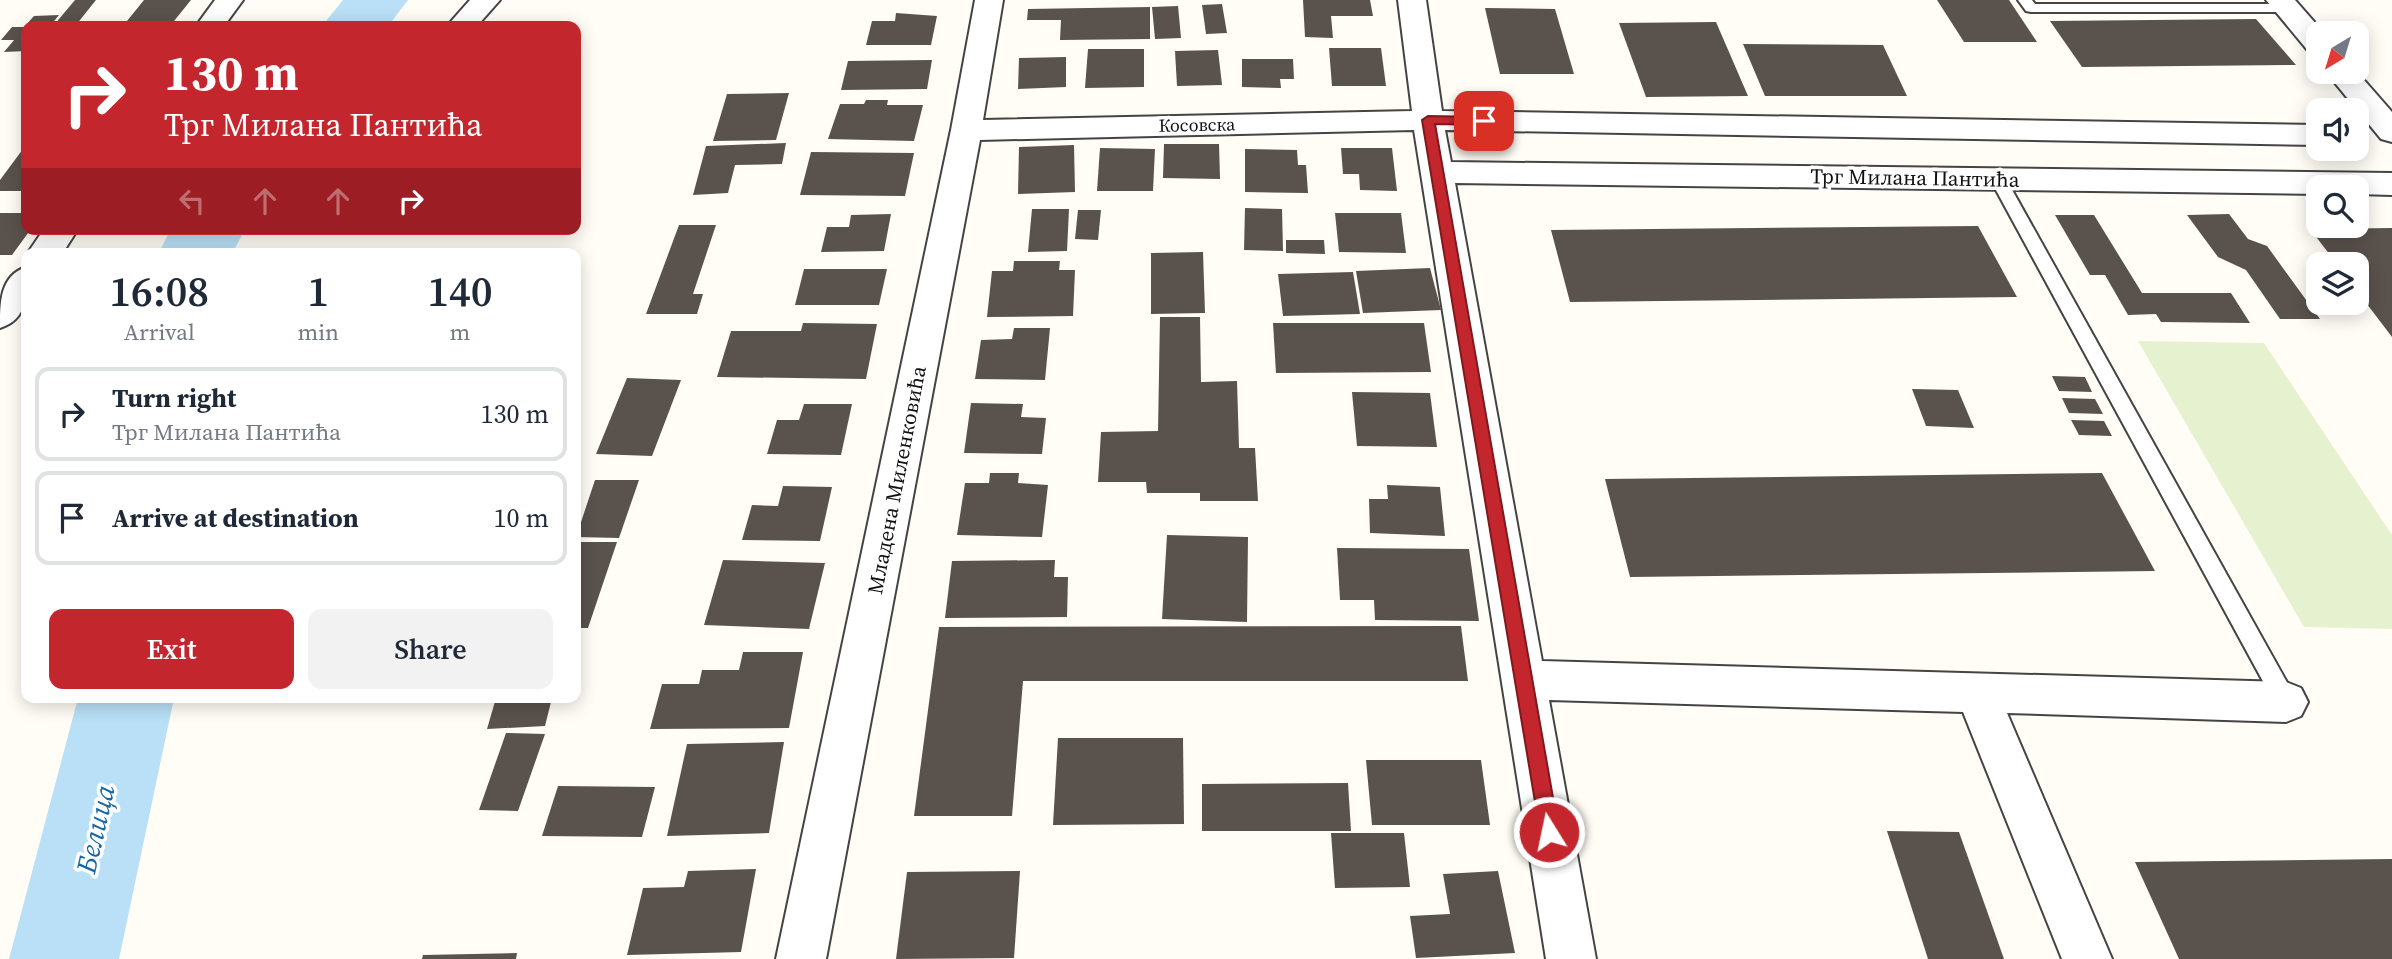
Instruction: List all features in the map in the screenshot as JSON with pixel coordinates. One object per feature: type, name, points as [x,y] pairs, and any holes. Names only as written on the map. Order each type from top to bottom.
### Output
[{"type":"street","points":[[214,21],[229,0]]},
{"type":"street","points":[[466,21],[486,0]]},
{"type":"street","name":"Младена Миленковића","points":[[801,959],[966,130],[989,0]]},
{"type":"street","points":[[1412,0],[1428,120],[1571,959]]},
{"type":"street","points":[[2283,4],[2306,31]]},
{"type":"street","points":[[2351,84],[2392,134]]},
{"type":"street","points":[[1428,120],[2306,135]]},
{"type":"street","name":"Косовска","points":[[966,130],[1428,120]]},
{"type":"street","points":[[2369,135],[2392,134]]},
{"type":"street","name":"Трг Милана Пантића","points":[[1437,172],[2392,184]]},
{"type":"street","points":[[0,315],[21,286]]},
{"type":"street","points":[[1523,680],[2286,702]]},
{"type":"street","points":[[1978,693],[2087,959]]},
{"type":"lane","points":[[2025,0],[2031,8],[2283,4]]},
{"type":"lane","points":[[1998,179],[2286,702]]},
{"type":"green space","points":[[2138,341],[2264,343],[2392,535],[2392,629],[2304,627]]},
{"type":"building","points":[[75,0],[96,0],[79,21],[57,21]]},
{"type":"building","points":[[144,0],[191,0],[174,21],[127,21]]},
{"type":"building","points":[[1303,0],[1370,0],[1373,16],[1331,16],[1333,38],[1305,37]]},
{"type":"building","points":[[1937,0],[2009,0],[2037,42],[1964,42]]},
{"type":"building","points":[[1222,4],[1227,33],[1206,34],[1202,5]]},
{"type":"building","points":[[1178,6],[1181,38],[1155,39],[1152,7]]},
{"type":"building","points":[[1150,7],[1150,39],[1060,40],[1061,20],[1027,20],[1028,9]]},
{"type":"building","points":[[1485,8],[1555,9],[1574,74],[1500,74]]},
{"type":"building","points":[[896,13],[937,16],[931,45],[866,45],[872,21],[895,21]]},
{"type":"building","points":[[59,15],[54,21],[30,21],[34,16]]},
{"type":"building","points":[[2256,19],[2296,65],[2082,67],[2050,21]]},
{"type":"building","points":[[1716,22],[1748,96],[1646,97],[1619,23]]},
{"type":"building","points":[[12,27],[21,27],[21,51],[4,52],[14,40],[1,40]]},
{"type":"building","points":[[1743,44],[1883,45],[1907,96],[1765,96]]},
{"type":"building","points":[[1329,48],[1381,48],[1386,86],[1332,86]]},
{"type":"building","points":[[1088,49],[1144,49],[1144,87],[1085,88]]},
{"type":"building","points":[[1218,50],[1222,85],[1177,86],[1175,51]]},
{"type":"building","points":[[1066,57],[1066,87],[1018,89],[1019,58]]},
{"type":"building","points":[[1242,59],[1293,59],[1294,79],[1280,79],[1281,88],[1242,87]]},
{"type":"building","points":[[932,60],[927,89],[841,90],[848,61]]},
{"type":"building","points":[[789,93],[776,140],[713,141],[727,94]]},
{"type":"building","points":[[866,100],[888,100],[887,105],[923,105],[914,141],[828,139],[840,104],[864,104]]},
{"type":"building","points":[[786,143],[782,164],[735,165],[728,193],[693,195],[706,146]]},
{"type":"building","points":[[1164,144],[1219,144],[1220,179],[1163,178]]},
{"type":"building","points":[[1074,145],[1075,192],[1018,194],[1019,147]]},
{"type":"building","points":[[1100,148],[1155,149],[1153,191],[1097,191]]},
{"type":"building","points":[[1341,148],[1392,148],[1397,191],[1360,190],[1359,174],[1343,174]]},
{"type":"building","points":[[1245,149],[1297,150],[1298,165],[1306,165],[1308,193],[1245,192]]},
{"type":"building","points":[[21,152],[21,191],[0,191],[0,180]]},
{"type":"building","points":[[811,152],[914,153],[905,196],[800,195]]},
{"type":"building","points":[[1245,208],[1282,209],[1283,251],[1244,250]]},
{"type":"building","points":[[1032,209],[1069,209],[1067,251],[1028,252]]},
{"type":"building","points":[[1078,210],[1101,210],[1098,240],[1075,239]]},
{"type":"building","points":[[0,213],[21,213],[21,235],[27,235],[12,255],[0,255]]},
{"type":"building","points":[[1335,213],[1401,213],[1406,253],[1339,252]]},
{"type":"building","points":[[891,214],[884,251],[821,252],[827,227],[849,227],[851,215]]},
{"type":"building","points":[[2229,214],[2248,239],[2267,246],[2306,300],[2306,315],[2317,315],[2320,319],[2280,319],[2246,270],[2218,257],[2187,215]]},
{"type":"building","points":[[2055,215],[2094,215],[2142,293],[2231,293],[2250,323],[2161,322],[2156,314],[2128,315],[2105,275],[2090,275]]},
{"type":"building","points":[[679,225],[716,225],[693,294],[703,294],[697,314],[646,314]]},
{"type":"building","points":[[1978,226],[2017,297],[1570,302],[1551,230]]},
{"type":"building","points":[[2369,228],[2392,228],[2392,337],[2369,307],[2369,252],[2328,252],[2317,238],[2369,238]]},
{"type":"building","points":[[1286,240],[1324,240],[1325,254],[1286,253]]},
{"type":"building","points":[[1203,252],[1205,313],[1151,314],[1151,253]]},
{"type":"building","points":[[1014,261],[1060,261],[1059,270],[1075,270],[1073,316],[987,317],[992,271],[1013,271]]},
{"type":"building","points":[[1430,268],[1441,310],[1363,313],[1356,271]]},
{"type":"building","points":[[804,269],[887,269],[879,305],[795,305]]},
{"type":"building","points":[[1353,272],[1360,314],[1283,316],[1278,274]]},
{"type":"building","points":[[1160,317],[1200,317],[1201,382],[1237,381],[1239,448],[1255,448],[1258,501],[1200,501],[1200,493],[1147,493],[1146,482],[1098,482],[1101,432],[1158,431]]},
{"type":"building","points":[[803,323],[877,324],[866,379],[717,377],[731,331],[801,331]]},
{"type":"building","points":[[1273,323],[1424,323],[1431,372],[1276,373]]},
{"type":"building","points":[[1014,328],[1050,328],[1045,380],[975,379],[981,340],[1012,339]]},
{"type":"building","points":[[2052,376],[2085,377],[2092,392],[2059,391]]},
{"type":"building","points":[[627,378],[681,380],[652,456],[596,454]]},
{"type":"building","points":[[1912,389],[1958,390],[1974,428],[1926,426]]},
{"type":"building","points":[[1352,392],[1430,393],[1437,447],[1357,446]]},
{"type":"building","points":[[2062,398],[2095,399],[2103,414],[2069,413]]},
{"type":"building","points":[[971,403],[1023,404],[1021,417],[1046,418],[1042,454],[964,453]]},
{"type":"building","points":[[804,404],[852,404],[841,455],[767,454],[777,420],[799,420]]},
{"type":"building","points":[[2071,420],[2104,421],[2112,436],[2079,435]]},
{"type":"building","points":[[990,473],[1019,473],[1018,483],[1048,485],[1042,537],[957,535],[965,483],[989,483]]},
{"type":"building","points":[[2102,473],[2155,571],[1630,577],[1605,479]]},
{"type":"building","points":[[595,480],[639,480],[619,538],[581,537],[581,522]]},
{"type":"building","points":[[1387,485],[1440,487],[1445,536],[1370,533],[1369,499],[1388,499]]},
{"type":"building","points":[[783,486],[832,487],[820,541],[742,540],[752,505],[778,506]]},
{"type":"building","points":[[1167,535],[1248,537],[1247,622],[1162,619]]},
{"type":"building","points":[[581,542],[617,542],[588,628],[581,628]]},
{"type":"building","points":[[1337,548],[1469,549],[1479,621],[1375,620],[1374,600],[1340,600]]},
{"type":"building","points":[[723,560],[825,563],[809,629],[704,625]]},
{"type":"building","points":[[1055,560],[1054,577],[1068,577],[1067,617],[945,618],[952,561]]},
{"type":"building","points":[[1461,626],[1468,681],[1023,681],[1012,816],[914,816],[939,627]]},
{"type":"building","points":[[743,652],[803,652],[789,728],[650,729],[662,684],[699,684],[702,670],[739,670]]},
{"type":"building","points":[[495,703],[551,703],[545,726],[487,729]]},
{"type":"building","points":[[506,733],[545,734],[518,811],[479,810]]},
{"type":"building","points":[[1058,738],[1183,738],[1184,824],[1053,825]]},
{"type":"building","points":[[784,742],[769,833],[667,836],[687,744]]},
{"type":"building","points":[[1366,760],[1481,760],[1490,825],[1372,825]]},
{"type":"building","points":[[1348,783],[1351,831],[1202,831],[1202,784]]},
{"type":"building","points":[[558,786],[655,787],[642,837],[542,836]]},
{"type":"building","points":[[1887,831],[1959,832],[2004,959],[1928,959]]},
{"type":"building","points":[[1331,833],[1404,833],[1410,887],[1335,888]]},
{"type":"building","points":[[2392,859],[2392,959],[2179,959],[2135,862]]},
{"type":"building","points":[[756,869],[741,952],[627,955],[643,888],[684,887],[688,871]]},
{"type":"building","points":[[1020,871],[1014,958],[896,959],[907,872]]},
{"type":"building","points":[[1498,871],[1515,953],[1416,958],[1410,916],[1450,914],[1443,874]]},
{"type":"building","points":[[517,953],[516,959],[422,959],[423,955]]},
{"type":"waterway","name":"Белица","points":[[358,21],[377,0]]},
{"type":"waterway","name":"Белица","points":[[198,248],[205,235]]},
{"type":"waterway","name":"Белица","points":[[64,959],[125,703]]},
{"type":"route","points":[[1484,121],[1428,120],[1549,832]]}]
